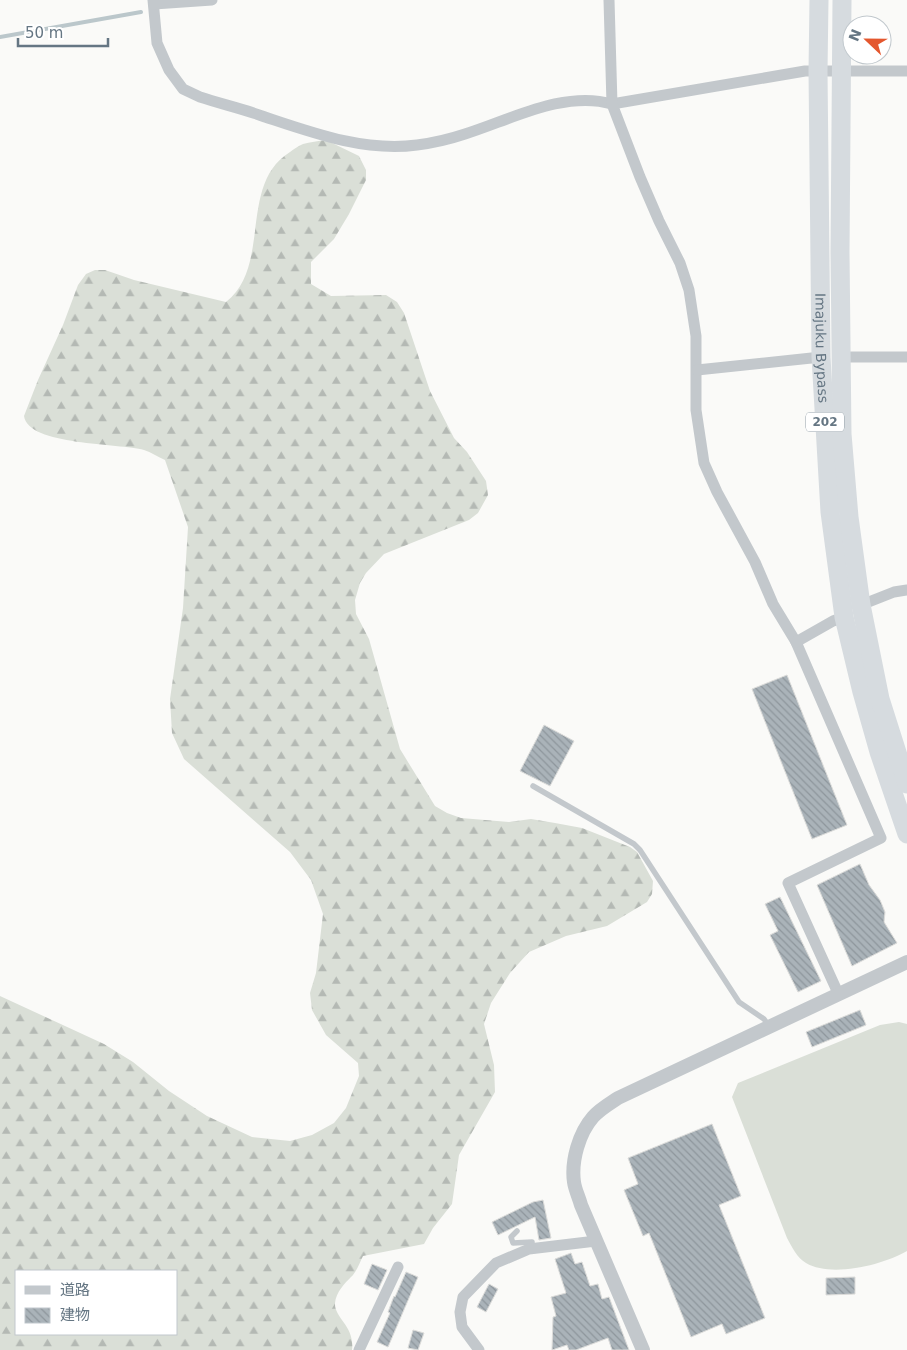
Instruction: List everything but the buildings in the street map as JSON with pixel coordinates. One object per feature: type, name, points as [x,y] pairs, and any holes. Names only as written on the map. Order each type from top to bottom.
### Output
[{"type":"highway","name":"Imajuku Bypass","points":[[819,0],[821,357],[830,512],[844,617],[879,752],[907,834]]},
{"type":"highway","name":"Imajuku Bypass","points":[[842,0],[841,357],[842,434],[848,517],[861,605],[880,699],[907,784]]},
{"type":"street","points":[[212,0],[153,2],[157,43],[168,70],[183,89],[200,97],[305,131],[385,147],[416,145],[466,134],[568,101],[601,100],[612,104],[805,71],[907,71]]},
{"type":"street","points":[[609,0],[612,104],[640,177],[680,263],[690,290],[696,336],[696,410],[704,463],[721,501],[755,562],[774,604],[796,642],[881,838],[788,883],[838,994]]},
{"type":"street","points":[[697,370],[821,357]]},
{"type":"street","points":[[841,357],[907,357]]},
{"type":"street","points":[[861,605],[894,592],[907,590]]},
{"type":"street","points":[[796,642],[833,621],[844,617]]},
{"type":"street","points":[[643,1350],[581,1205],[574,1182],[574,1162],[578,1144],[585,1128],[604,1107],[618,1098],[907,962]]},
{"type":"street","points":[[479,1350],[462,1327],[460,1312],[463,1297],[496,1263],[532,1248],[596,1241]]},
{"type":"street","points":[[359,1350],[398,1267]]},
{"type":"lane","points":[[533,786],[634,844],[640,850],[739,1002],[764,1019],[769,1026]]},
{"type":"lane","points":[[518,1231],[511,1237],[513,1243],[532,1242],[532,1248]]},
{"type":"green space","points":[[326,140],[359,156],[366,170],[366,180],[349,214],[334,239],[311,262],[311,284],[331,296],[386,295],[397,302],[404,313],[430,391],[454,438],[467,452],[486,481],[488,495],[478,513],[469,520],[384,554],[366,573],[360,583],[355,600],[356,614],[369,639],[400,749],[435,806],[447,813],[461,818],[509,822],[531,819],[582,828],[630,847],[637,852],[653,881],[652,894],[647,902],[607,926],[566,936],[529,952],[510,973],[491,1003],[484,1024],[494,1065],[495,1092],[459,1155],[452,1204],[433,1228],[424,1244],[363,1256],[355,1273],[339,1292],[335,1303],[338,1313],[348,1329],[352,1350],[0,1350],[0,996],[104,1044],[133,1062],[169,1091],[207,1116],[252,1137],[290,1141],[312,1135],[334,1123],[346,1108],[359,1076],[358,1063],[326,1035],[312,1010],[310,993],[316,973],[323,914],[311,880],[290,852],[184,759],[172,733],[170,699],[183,608],[188,527],[165,460],[144,450],[57,438],[41,433],[29,426],[24,416],[78,285],[86,274],[95,270],[105,270],[134,280],[226,302],[240,287],[248,268],[259,204],[265,184],[274,166],[290,152],[308,143]]},
{"type":"green space","points":[[899,1022],[907,1024],[907,1251],[885,1261],[857,1268],[829,1269],[817,1267],[806,1263],[800,1258],[787,1238],[732,1097],[738,1083],[880,1025]]},
{"type":"waterway","points":[[0,37],[141,12]]}]
